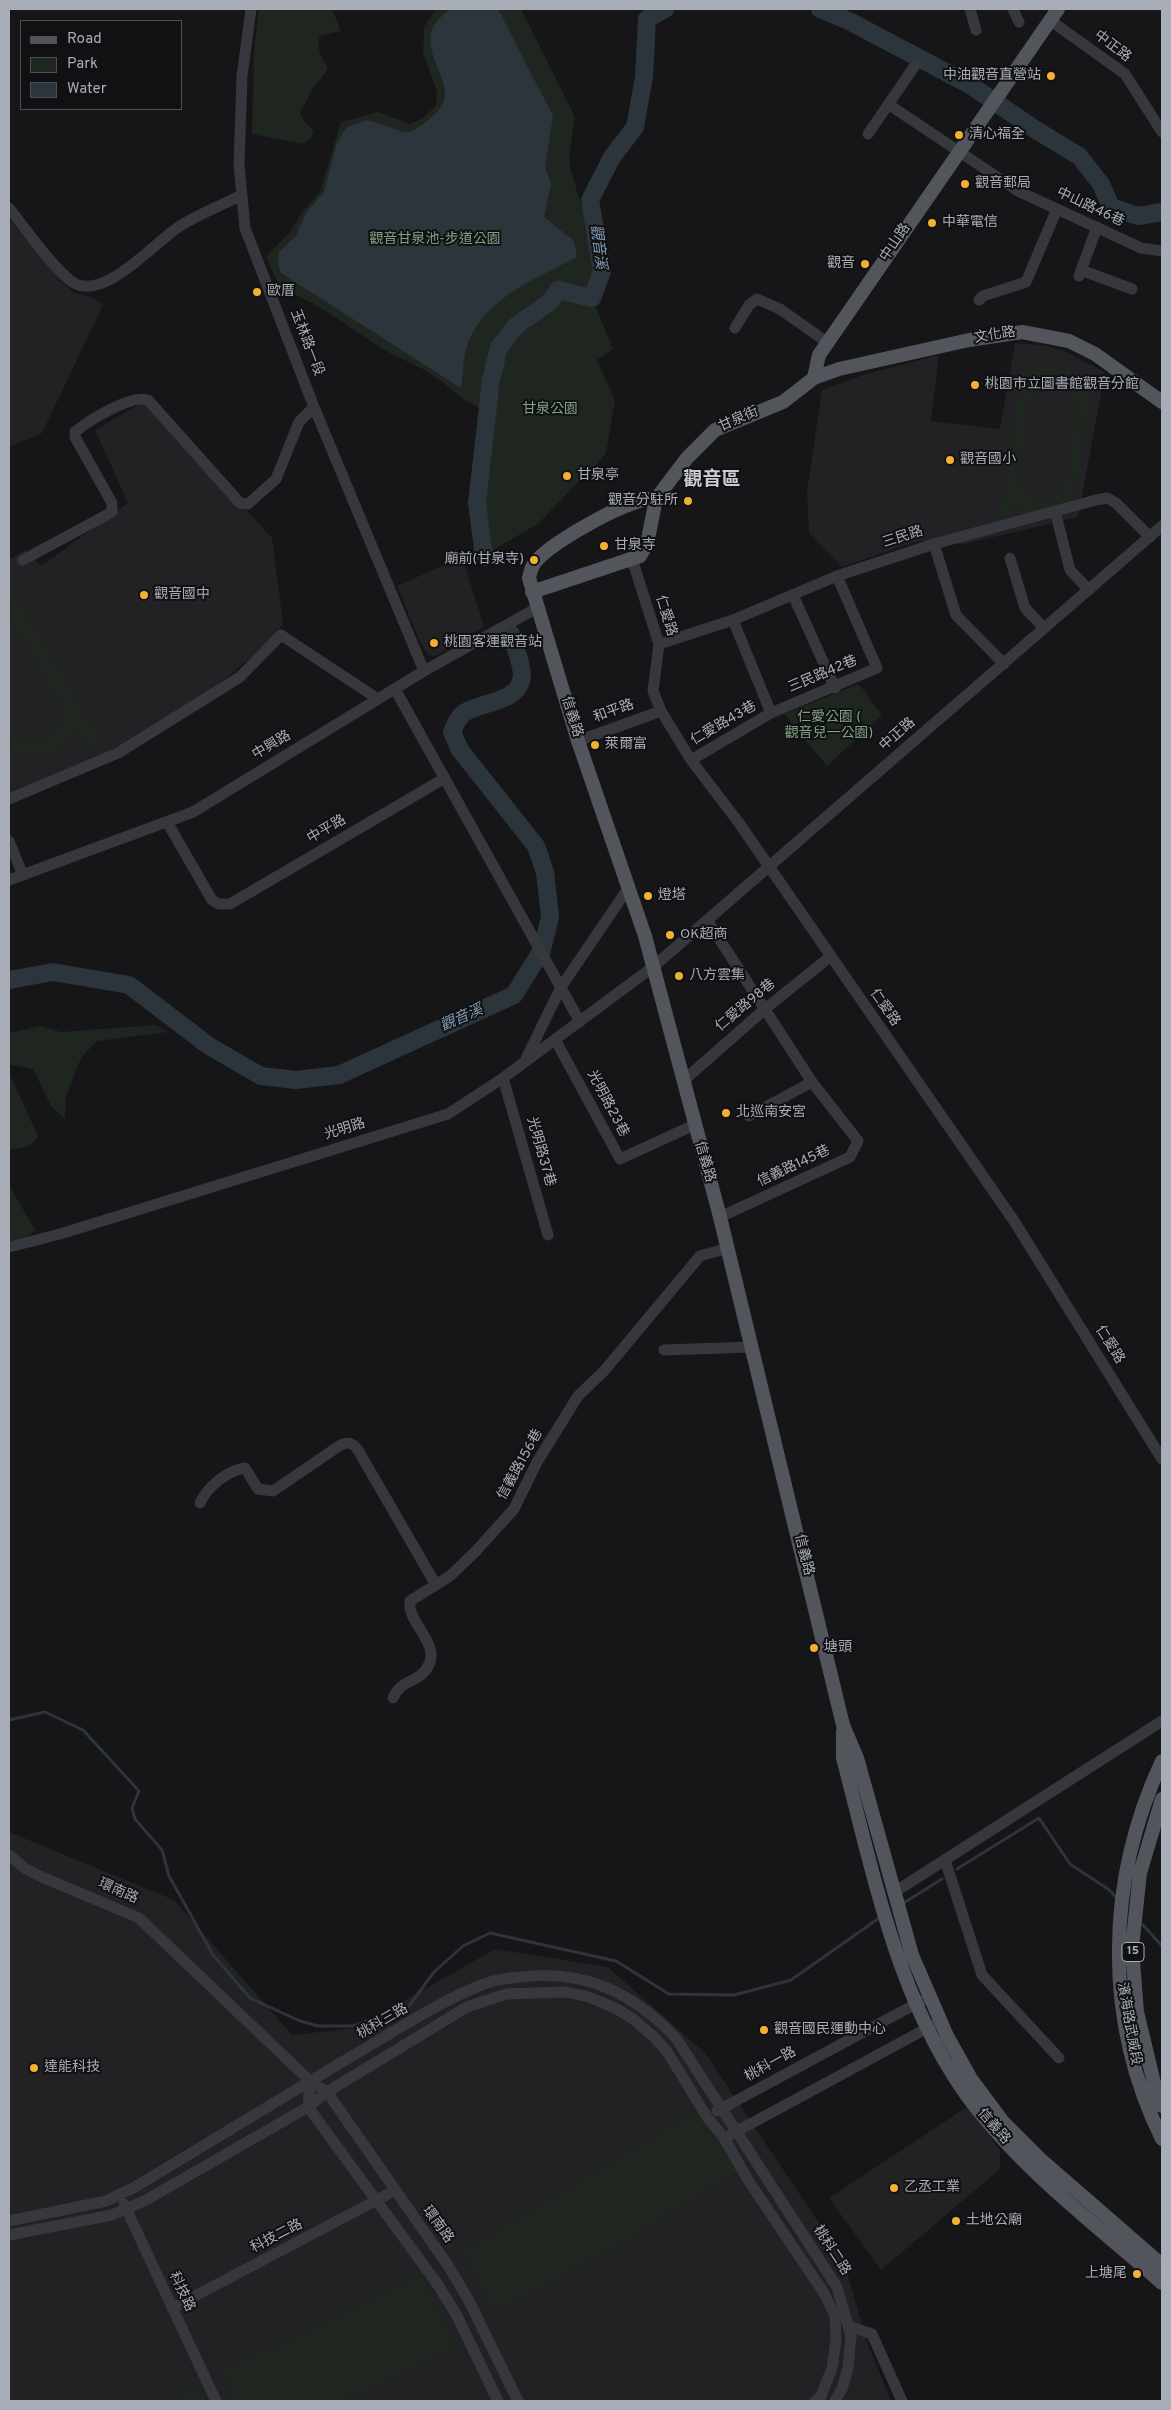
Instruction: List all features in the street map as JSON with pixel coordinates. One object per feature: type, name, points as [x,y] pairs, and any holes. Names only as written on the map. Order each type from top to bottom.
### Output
[{"type":"main road","name":"中山路","points":[[814,378],[819,355],[985,112],[1055,15]]},
{"type":"main road","name":"文化路","points":[[814,378],[839,369],[969,340],[1022,332],[1069,341],[1094,354],[1162,402]]},
{"type":"main road","name":"甘泉街","points":[[632,559],[644,552],[656,499],[687,458],[714,430],[783,402],[814,378]]},
{"type":"main road","points":[[537,608],[529,578],[532,566],[539,557],[608,514],[647,498],[656,499]]},
{"type":"main road","points":[[532,592],[632,559]]},
{"type":"main road","name":"信義路","points":[[537,608],[578,741],[629,887],[653,967],[728,1248],[843,1725],[857,1758],[923,2000]]},
{"type":"main road","name":"信義路","points":[[843,1725],[843,1758],[898,1958],[923,2000],[960,2085],[998,2133],[1066,2201],[1162,2282]]},
{"type":"main road","name":"濱海路武威段","points":[[1162,1761],[1150,1786],[1134,1833],[1118,1927],[1119,1984],[1128,2041],[1147,2102],[1162,2139]]},
{"type":"main road","name":"濱海路武威段","points":[[1162,1799],[1140,1873],[1132,1948],[1137,2012],[1155,2087],[1162,2106]]},
{"type":"main road","name":"信義路","points":[[934,2024],[1003,2122],[1039,2158],[1162,2265]]},
{"type":"street","name":"玉林路一段","points":[[251,9],[242,76],[239,165],[245,228],[314,407],[424,671]]},
{"type":"street","points":[[970,9],[976,30]]},
{"type":"street","points":[[1013,9],[1019,22]]},
{"type":"street","name":"中正路","points":[[1055,15],[1125,74],[1162,132]]},
{"type":"street","points":[[868,134],[916,64]]},
{"type":"street","name":"中山路46巷","points":[[888,104],[1018,191],[1141,248],[1162,250]]},
{"type":"street","points":[[9,208],[62,273],[75,284],[92,287],[111,280],[180,226],[242,195]]},
{"type":"street","points":[[979,300],[984,296],[1026,282],[1057,209]]},
{"type":"street","points":[[1097,227],[1080,274],[1132,289]]},
{"type":"street","points":[[735,328],[749,305],[757,299],[780,309],[828,342]]},
{"type":"street","points":[[22,560],[112,512],[112,503],[75,437],[75,432],[85,424],[138,398],[148,400],[240,503],[248,504],[276,479],[299,422],[314,407]]},
{"type":"street","name":"三民路","points":[[659,644],[733,620],[837,576],[934,544],[1107,498],[1116,503],[1150,537]]},
{"type":"street","points":[[1055,511],[1070,570],[1089,590]]},
{"type":"street","name":"中正路","points":[[653,967],[1162,526]]},
{"type":"street","points":[[934,544],[956,615],[1004,664]]},
{"type":"street","points":[[1010,558],[1025,608],[1044,628]]},
{"type":"street","name":"仁愛路","points":[[632,559],[659,644],[653,691],[661,711],[692,760],[769,866],[1014,1221],[1162,1459]]},
{"type":"street","name":"三民路42巷","points":[[771,713],[835,688],[877,668],[837,576]]},
{"type":"street","points":[[793,595],[835,688]]},
{"type":"street","name":"中興路","points":[[9,880],[193,812],[424,671],[537,608]]},
{"type":"street","points":[[733,620],[771,713]]},
{"type":"street","points":[[9,799],[118,753],[240,677],[281,636],[378,699]]},
{"type":"street","points":[[395,689],[580,1022]]},
{"type":"street","name":"和平路","points":[[578,741],[661,711]]},
{"type":"street","name":"仁愛路43巷","points":[[692,760],[771,713]]},
{"type":"street","name":"中平路","points":[[167,822],[212,900],[219,904],[230,904],[446,778]]},
{"type":"street","points":[[9,841],[23,874]]},
{"type":"street","points":[[525,1060],[561,987],[629,887]]},
{"type":"street","points":[[707,920],[812,1082],[749,1116]]},
{"type":"street","name":"仁愛路98巷","points":[[683,1081],[764,1009],[830,956]]},
{"type":"street","name":"光明路","points":[[9,1247],[69,1231],[448,1114],[503,1078],[653,967]]},
{"type":"street","name":"光明路23巷","points":[[557,1043],[620,1160],[694,1125]]},
{"type":"street","name":"光明路37巷","points":[[503,1078],[548,1235]]},
{"type":"street","name":"信義路145巷","points":[[720,1217],[850,1157],[858,1141],[812,1082]]},
{"type":"street","name":"信義路156巷","points":[[394,1698],[403,1683],[420,1676],[430,1660],[430,1649],[409,1605],[412,1599],[450,1576],[475,1552],[514,1509],[537,1462],[578,1396],[604,1371],[700,1256],[728,1248]]},
{"type":"street","points":[[664,1350],[752,1347]]},
{"type":"street","points":[[200,1503],[205,1492],[238,1469],[245,1468],[258,1489],[273,1491],[339,1446],[346,1442],[351,1443],[358,1450],[436,1585]]},
{"type":"street","points":[[894,1896],[945,1860],[1162,1722]]},
{"type":"street","name":"環南路","points":[[9,1855],[26,1869],[42,1877],[139,1918],[310,2081],[327,2092],[394,2192],[454,2276],[469,2301],[518,2401]]},
{"type":"street","points":[[945,1860],[982,1975],[1059,2058]]},
{"type":"street","name":"桃科三路","points":[[9,2221],[106,2200],[135,2187],[310,2081],[447,2002],[486,1983],[531,1976],[554,1975],[600,1984],[654,2015],[676,2038],[736,2131]]},
{"type":"street","points":[[9,2235],[112,2215],[146,2200],[308,2107],[327,2092],[467,2007],[506,1994],[566,1992],[589,1997],[617,2009],[653,2036],[668,2053],[708,2117],[724,2138],[934,2024]]},
{"type":"street","name":"桃科一路","points":[[708,2117],[923,2000]]},
{"type":"street","points":[[310,2081],[308,2107],[436,2282],[456,2314],[498,2401]]},
{"type":"street","name":"桃科二路","points":[[736,2131],[837,2287],[850,2336],[848,2368],[842,2388],[835,2401]]},
{"type":"street","name":"桃科二路","points":[[724,2138],[748,2180],[824,2293],[835,2316],[836,2340],[832,2368],[821,2396],[815,2401]]},
{"type":"street","name":"科技二路","points":[[172,2308],[394,2192]]},
{"type":"street","name":"科技路","points":[[120,2194],[216,2401]]},
{"type":"street","points":[[848,2326],[872,2334],[902,2401]]},
{"type":"shaded area","points":[[9,219],[61,281],[73,292],[92,297],[103,305],[42,433],[9,447]]},
{"type":"shaded area","name":"觀音國小","points":[[1015,343],[1042,345],[1064,351],[1105,372],[1078,517],[964,544],[918,541],[842,567],[809,533],[807,492],[822,390],[866,374],[939,355],[931,421],[1000,429]]},
{"type":"shaded area","name":"觀音國中","points":[[147,400],[272,538],[283,624],[267,645],[196,702],[123,755],[10,805],[9,559],[26,550],[41,566],[128,503],[95,430]]},
{"type":"shaded area","name":"桃園客運觀音站","points":[[462,557],[484,627],[435,656],[428,655],[420,642],[397,586]]},
{"type":"shaded area","points":[[9,1832],[174,1900],[292,2035],[357,2028],[495,1949],[608,1967],[705,2053],[843,2259],[868,2345],[891,2401],[9,2401]]},
{"type":"shaded area","points":[[967,2107],[1000,2150],[1000,2169],[881,2270],[829,2198]]},
{"type":"green space","points":[[259,9],[332,9],[341,31],[319,36],[319,51],[328,69],[312,90],[300,113],[303,120],[314,131],[310,139],[303,144],[252,134],[254,51]]},
{"type":"green space","name":"觀音甘泉池-步道公園","points":[[436,9],[521,9],[575,117],[569,157],[571,171],[598,261],[606,272],[596,300],[593,300],[613,349],[597,360],[615,401],[606,453],[591,472],[576,484],[539,523],[485,555],[477,503],[488,410],[465,400],[428,372],[383,349],[309,301],[281,290],[266,257],[290,232],[302,212],[320,192],[341,122],[378,112],[410,124],[421,119],[436,106],[437,91],[423,53],[424,27]]},
{"type":"green space","points":[[1047,367],[1070,371],[1087,382],[1090,399],[1075,494],[1060,510],[1023,514],[1015,505],[1012,522],[998,523],[1022,368]],"holes":[[[1053,385],[1069,391],[1074,401],[1075,412],[1065,477],[1060,492],[1054,498],[1040,501],[1028,495],[1023,489],[1019,474],[1031,399],[1043,387]]]},
{"type":"green space","points":[[9,583],[102,742],[88,748],[77,729],[64,746],[48,756],[29,758],[9,751],[9,726],[17,735],[25,739],[35,741],[44,739],[58,727],[61,717],[61,706],[9,616]]},
{"type":"green space","name":"仁愛公園 ( 觀音兒一公園)","points":[[859,684],[882,715],[827,766],[784,714]]},
{"type":"green space","points":[[156,1025],[168,1032],[97,1041],[81,1058],[65,1099],[65,1119],[51,1106],[33,1069],[9,1064],[9,1033],[40,1026],[61,1032]]},
{"type":"green space","points":[[9,1073],[38,1136],[30,1146],[9,1150]]},
{"type":"green space","points":[[9,1185],[35,1230],[28,1236],[9,1241]]},
{"type":"green space","points":[[697,2110],[737,2171],[620,2245],[495,2313],[463,2251]]},
{"type":"green space","points":[[420,2276],[458,2347],[344,2401],[235,2401],[221,2371]]},
{"type":"green space","points":[[199,2387],[206,2401],[165,2401]]},
{"type":"water","name":"觀音甘泉池-步道公園","points":[[451,9],[498,9],[553,116],[545,167],[551,184],[544,217],[574,241],[577,257],[511,292],[484,317],[473,332],[466,349],[461,388],[281,273],[278,263],[279,252],[296,236],[306,213],[324,192],[337,142],[347,127],[364,121],[371,121],[406,132],[414,130],[438,111],[444,100],[445,88],[431,49],[431,35],[437,22]]},
{"type":"waterway","name":"觀音溪","points":[[486,557],[483,549],[477,503],[491,380],[499,347],[517,325],[551,301],[558,290],[592,298],[602,271],[590,200],[612,157],[635,127],[644,77],[647,19],[665,9]]},
{"type":"waterway","name":"觀音溪","points":[[820,9],[849,21],[970,85],[1036,130],[1079,156],[1101,184],[1111,207],[1138,216],[1162,212]]},
{"type":"waterway","name":"觀音溪","points":[[9,980],[53,972],[129,985],[209,1046],[261,1076],[296,1080],[339,1075],[514,995],[542,950],[550,917],[545,872],[536,846],[460,750],[452,732],[458,719],[464,713],[508,696],[520,684],[522,670],[511,634]]},
{"type":"waterway","points":[[9,1720],[45,1712],[83,1730],[139,1791],[132,1808],[135,1819],[162,1850],[169,1876],[213,1955],[250,1998],[300,2021],[318,2026],[353,2026],[409,2006],[434,1972],[463,1946],[490,1933],[616,1961],[669,1994],[734,1995],[791,1980],[882,1916]]},
{"type":"waterway","points":[[957,1869],[1039,1818],[1070,1864],[1108,1889],[1117,1898]]},
{"type":"waterway","points":[[902,1904],[942,1879]]},
{"type":"waterway","points":[[1143,1925],[1162,1946]]},
{"type":"place","name":"中油觀音直營站","points":[[1051,76]]},
{"type":"place","name":"清心福全","points":[[959,135]]},
{"type":"place","name":"觀音郵局","points":[[965,184]]},
{"type":"place","name":"中華電信","points":[[932,223]]},
{"type":"place","name":"觀音","points":[[865,264]]},
{"type":"place","name":"歐厝","points":[[257,292]]},
{"type":"place","name":"桃園市立圖書館觀音分館","points":[[975,385]]},
{"type":"place","name":"觀音國小","points":[[950,460]]},
{"type":"place","name":"甘泉亭","points":[[567,476]]},
{"type":"place","name":"觀音分駐所","points":[[688,501]]},
{"type":"place","name":"甘泉寺","points":[[604,546]]},
{"type":"place","name":"廟前(甘泉寺)","points":[[534,560]]},
{"type":"place","name":"觀音國中","points":[[144,595]]},
{"type":"place","name":"桃園客運觀音站","points":[[434,643]]},
{"type":"place","name":"萊爾富","points":[[595,745]]},
{"type":"place","name":"燈塔","points":[[648,896]]},
{"type":"place","name":"OK超商","points":[[670,935]]},
{"type":"place","name":"八方雲集","points":[[679,976]]},
{"type":"place","name":"北巡南安宮","points":[[726,1113]]},
{"type":"place","name":"塘頭","points":[[814,1648]]},
{"type":"place","name":"觀音國民運動中心","points":[[764,2030]]},
{"type":"place","name":"達能科技","points":[[34,2068]]},
{"type":"place","name":"乙丞工業","points":[[894,2188]]},
{"type":"place","name":"土地公廟","points":[[956,2221]]},
{"type":"place","name":"上塘尾","points":[[1137,2274]]},
{"type":"district","name":"觀音區","points":[[712,481]]},
{"type":"park label","name":"甘泉公園","points":[[550,410]]}]
